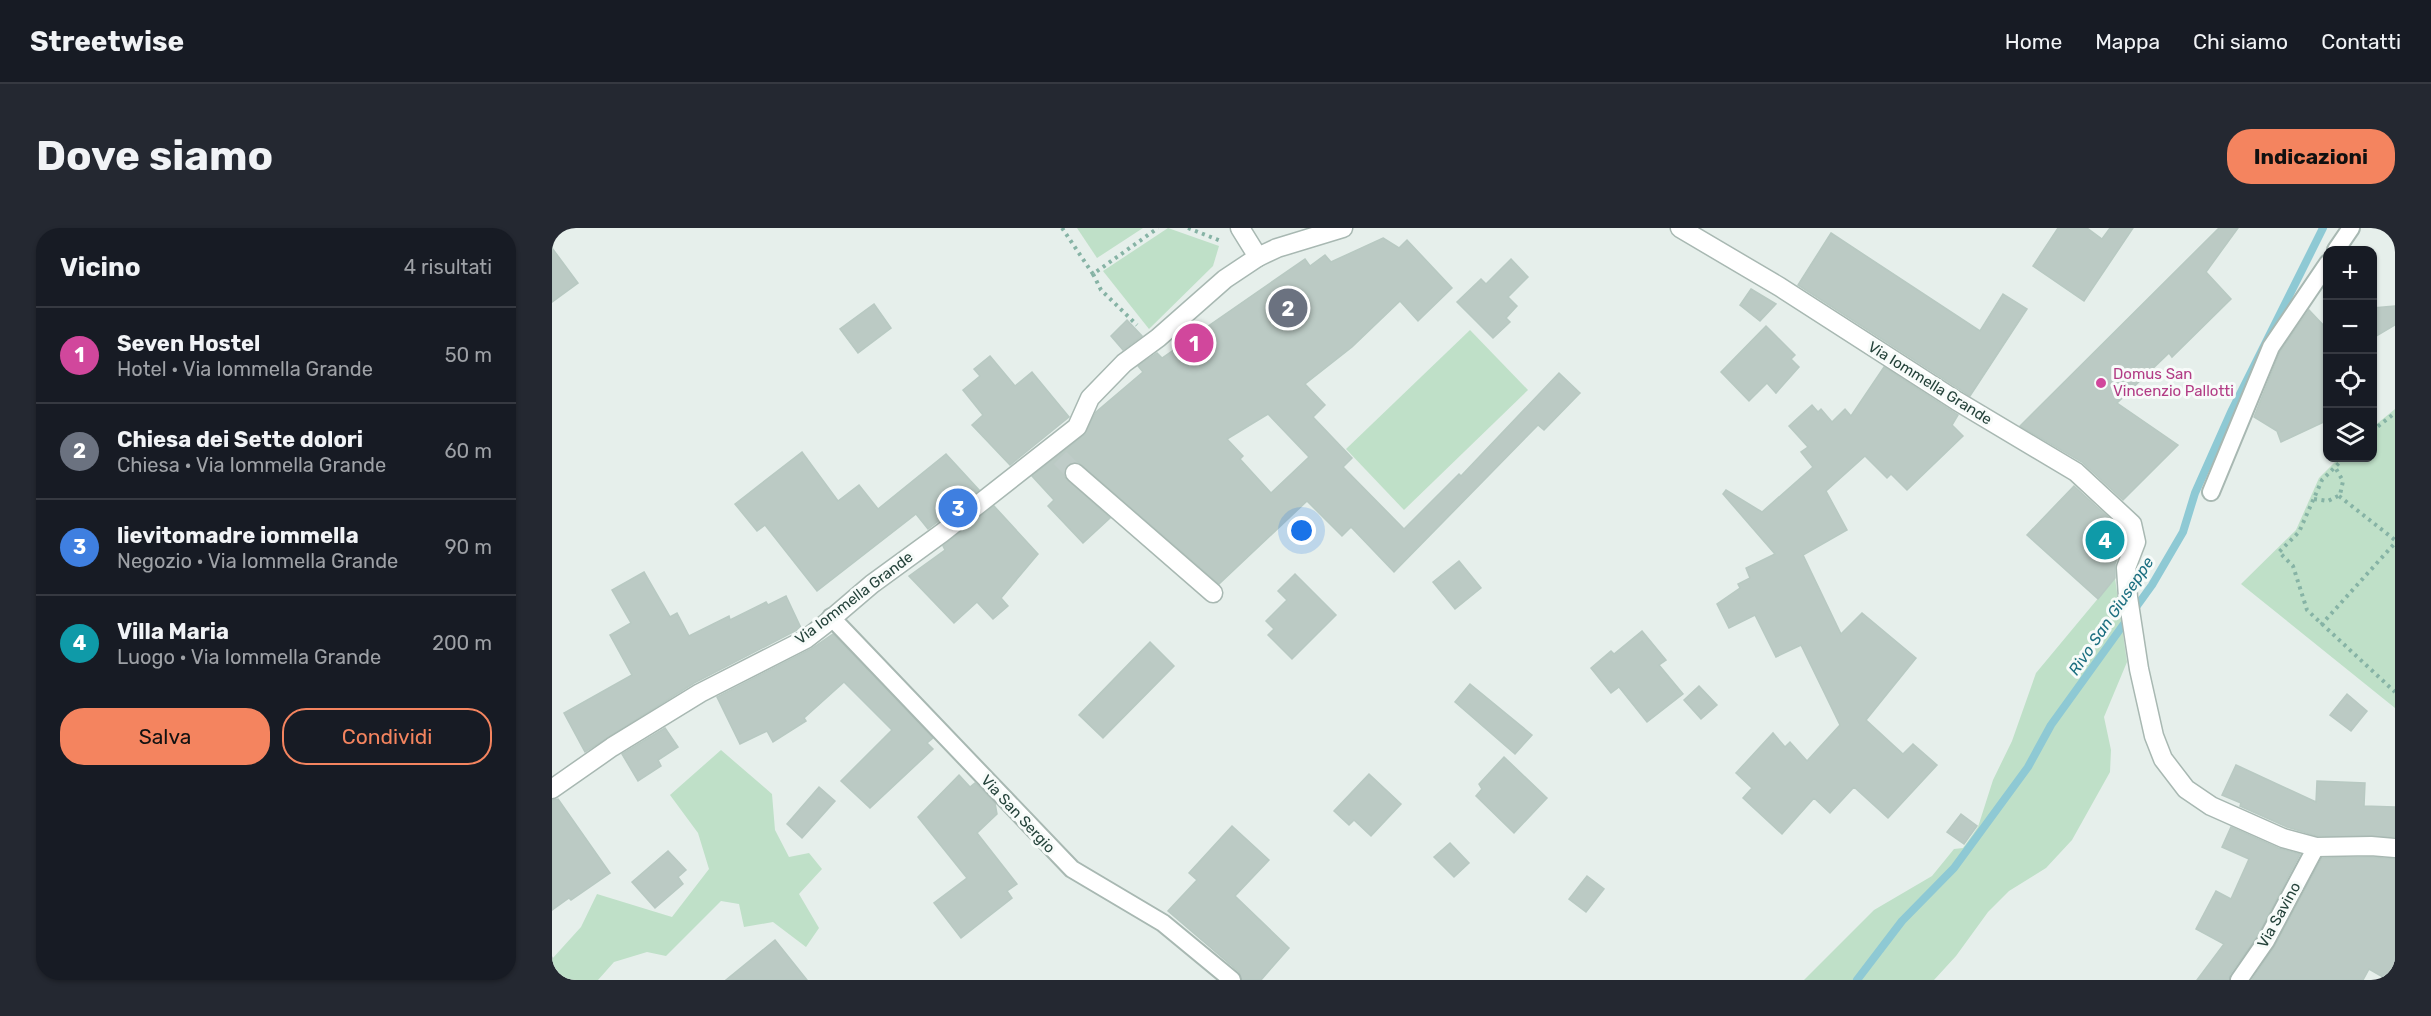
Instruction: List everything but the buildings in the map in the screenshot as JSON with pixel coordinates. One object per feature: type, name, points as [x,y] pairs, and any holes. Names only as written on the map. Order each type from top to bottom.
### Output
[{"type":"street","points":[[1240,228],[1258,257]]},
{"type":"street","name":"Via Iommella Grande","points":[[552,789],[612,747],[700,693],[806,639],[906,557],[1055,452],[1077,427],[1090,398],[1124,363],[1158,338],[1225,279],[1258,257],[1277,248],[1343,228]]},
{"type":"street","name":"Via Iommella Grande","points":[[1680,228],[1780,287],[1957,401],[2076,472],[2132,524],[2136,542],[2126,568],[2128,597],[2139,669],[2154,736],[2163,759],[2186,789],[2211,806],[2283,838],[2316,847]]},
{"type":"street","points":[[1075,473],[1213,593]]},
{"type":"street","points":[[2316,847],[2395,848]]},
{"type":"lane","points":[[2339,246],[2351,228]]},
{"type":"lane","points":[[2211,492],[2271,347],[2323,270]]},
{"type":"lane","name":"Via San Sergio","points":[[831,617],[1072,869],[1163,923],[1232,980]]},
{"type":"lane","name":"Via Savino","points":[[2239,980],[2266,940],[2316,847]]},
{"type":"path","points":[[1062,228],[1101,290],[1143,330]]},
{"type":"path","points":[[1093,274],[1158,228]]},
{"type":"path","points":[[1188,228],[1223,241]]},
{"type":"path","points":[[2377,428],[2395,413]]},
{"type":"path","points":[[2340,462],[2322,480],[2299,532],[2279,552],[2292,566],[2307,610],[2395,692]]},
{"type":"path","points":[[2335,466],[2343,481],[2339,496]]},
{"type":"path","points":[[2314,500],[2328,501],[2339,496]]},
{"type":"path","points":[[2321,625],[2395,541],[2339,496]]},
{"type":"green space","points":[[1077,228],[1143,228],[1097,258]]},
{"type":"green space","points":[[1168,228],[1219,246],[1213,266],[1149,329],[1103,271]]},
{"type":"green space","points":[[1470,330],[1528,390],[1404,510],[1346,449]]},
{"type":"green space","points":[[2395,409],[2395,708],[2241,584],[2296,530],[2319,478],[2335,462],[2377,462],[2377,424]]},
{"type":"green space","points":[[2115,578],[2127,662],[2104,717],[2111,750],[2110,772],[2072,840],[2046,868],[2009,891],[1988,912],[1956,956],[1934,980],[1804,980],[1874,910],[1932,876],[1954,849],[1963,848],[1978,827],[1993,780],[2012,741],[2036,673]]},
{"type":"green space","points":[[721,750],[772,794],[775,830],[789,857],[809,853],[822,869],[799,894],[819,928],[806,947],[773,922],[744,927],[739,904],[721,901],[666,956],[647,952],[614,962],[598,980],[552,980],[552,959],[581,927],[597,894],[672,917],[709,869],[698,833],[670,795]]},
{"type":"waterway","name":"Rivo San Giuseppe","points":[[1857,980],[1902,921],[1954,868],[2028,767],[2051,725],[2152,585],[2183,532],[2195,493],[2232,410],[2323,228]]},
{"type":"tunnel","points":[[1060,458],[1075,473]]},
{"type":"place","name":"Chiesa dei Sette dolori","points":[[1288,308]]},
{"type":"place","name":"Seven Hostel","points":[[1194,343]]},
{"type":"place","name":"Domus San Vincenzio Pallotti","points":[[2101,383]]},
{"type":"place","name":"lievitomadre iommella","points":[[958,508]]},
{"type":"place","name":"Villa Maria","points":[[2105,540]]}]
